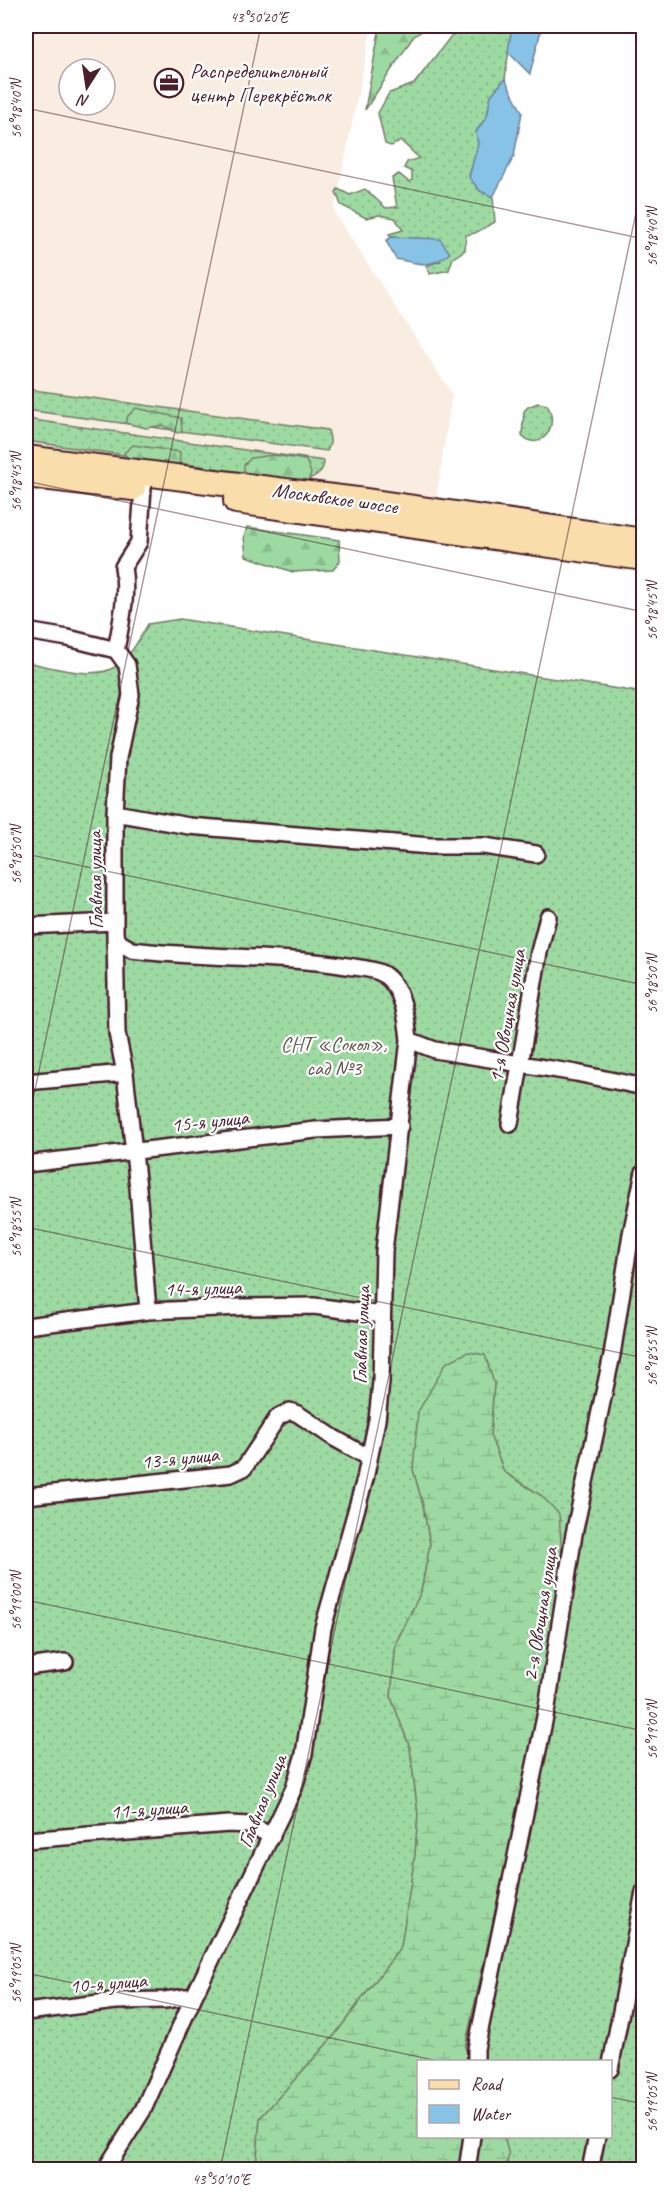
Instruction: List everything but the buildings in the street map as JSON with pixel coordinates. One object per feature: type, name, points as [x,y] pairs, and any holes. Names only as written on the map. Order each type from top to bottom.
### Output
[{"type":"main road","name":"Московское шоссе","points":[[26,458],[364,510],[644,558]]},
{"type":"main road","name":"Московское шоссе","points":[[26,475],[644,541]]},
{"type":"street","points":[[26,632],[68,638],[116,650],[126,584],[123,567],[139,542],[143,489]]},
{"type":"street","name":"Главная улица","points":[[105,2169],[143,2110],[194,1996],[294,1788],[304,1754],[323,1628],[364,1479],[376,1420],[381,1382],[384,1251],[409,1040],[407,1020],[399,994],[382,974],[329,963],[132,950],[120,944],[114,929],[115,813],[118,758],[131,695],[127,665],[116,650]]},
{"type":"street","points":[[115,813],[189,826],[430,846],[484,846],[536,854]]},
{"type":"street","name":"1-я Овощная улица","points":[[510,1124],[539,952],[548,916]]},
{"type":"street","points":[[26,926],[114,929],[117,1033],[125,1073],[134,1151],[148,1311]]},
{"type":"street","points":[[409,1040],[435,1050],[576,1073],[644,1087]]},
{"type":"street","points":[[26,1082],[125,1073]]},
{"type":"street","name":"15-я улица","points":[[26,1164],[316,1130],[400,1126]]},
{"type":"street","name":"2-я Овощная улица","points":[[476,2060],[476,2049],[547,1707],[574,1534],[612,1355],[631,1233],[644,1172]]},
{"type":"street","name":"14-я улица","points":[[26,1326],[148,1311],[314,1306],[382,1315]]},
{"type":"street","name":"13-я улица","points":[[26,1496],[231,1474],[244,1468],[278,1417],[290,1411],[368,1457]]},
{"type":"street","points":[[26,1667],[65,1662]]},
{"type":"street","name":"11-я улица","points":[[26,1840],[229,1824],[249,1825],[272,1836]]},
{"type":"street","points":[[612,2060],[644,1892]]},
{"type":"street","name":"10-я улица","points":[[26,2012],[116,2001],[165,2000],[194,1996]]},
{"type":"street","points":[[467,2169],[472,2138]]},
{"type":"street","points":[[590,2169],[597,2138]]},
{"type":"shaded area","points":[[26,26],[372,26],[334,212],[452,394],[436,501],[26,449]]},
{"type":"green space","points":[[380,26],[429,26],[413,37],[365,110]]},
{"type":"green space","points":[[469,26],[512,26],[505,79],[491,95],[487,116],[476,132],[479,144],[469,176],[480,191],[493,197],[495,222],[475,233],[466,235],[465,250],[453,258],[449,270],[430,274],[426,266],[440,261],[434,240],[391,237],[389,234],[403,230],[395,218],[379,215],[366,218],[341,205],[336,192],[338,189],[350,195],[365,189],[386,208],[397,207],[392,178],[399,174],[409,182],[412,180],[412,172],[404,168],[407,162],[419,158],[401,141],[391,146],[385,144],[378,113],[389,93],[414,84],[451,36]]},
{"type":"green space","points":[[26,389],[328,430],[330,443],[327,451],[26,410]]},
{"type":"green space","points":[[538,403],[547,405],[551,413],[551,422],[546,435],[541,440],[535,441],[522,435],[524,411]]},
{"type":"green space","points":[[136,408],[181,418],[182,432],[177,433],[163,425],[146,428],[125,423]]},
{"type":"green space","points":[[26,419],[324,461],[324,465],[318,474],[304,481],[26,441]]},
{"type":"green space","points":[[133,445],[180,452],[179,470],[133,467],[124,453]]},
{"type":"green space","points":[[273,455],[306,460],[311,473],[306,488],[245,479],[244,465],[251,458]]},
{"type":"green space","points":[[247,527],[339,540],[340,561],[333,570],[293,572],[246,556],[244,537]]},
{"type":"green space","name":"СНТ «Сокол», сад №3","points":[[180,619],[643,693],[643,2169],[505,2169],[508,2155],[504,2138],[612,2138],[612,2060],[470,2060],[465,2048],[565,1597],[542,1496],[504,1472],[490,1435],[494,1383],[413,1469],[430,1544],[421,1592],[396,1643],[391,1697],[410,1748],[418,1814],[415,1855],[401,1947],[334,2036],[260,2118],[256,2169],[26,2169],[26,662],[70,671],[94,673],[104,671],[113,668],[124,659],[148,624]]},
{"type":"green space","points":[[468,1352],[485,1355],[494,1383],[490,1435],[504,1472],[542,1496],[559,1514],[565,1597],[465,2047],[470,2060],[417,2060],[417,2138],[504,2138],[509,2155],[505,2169],[256,2170],[260,2118],[334,2036],[401,1947],[415,1855],[418,1814],[410,1748],[391,1697],[396,1643],[421,1592],[430,1544],[413,1469],[418,1412],[446,1363]]},
{"type":"water","points":[[512,26],[542,26],[530,74],[508,52]]},
{"type":"water","points":[[505,79],[522,112],[514,156],[493,197],[480,191],[469,177],[478,144],[476,132],[487,116],[491,95]]},
{"type":"water","points":[[391,237],[440,239],[450,253],[436,261],[424,264],[396,259],[386,241]]},
{"type":"place","name":"Распределительный центр Перекрёсток","points":[[169,83]]}]
